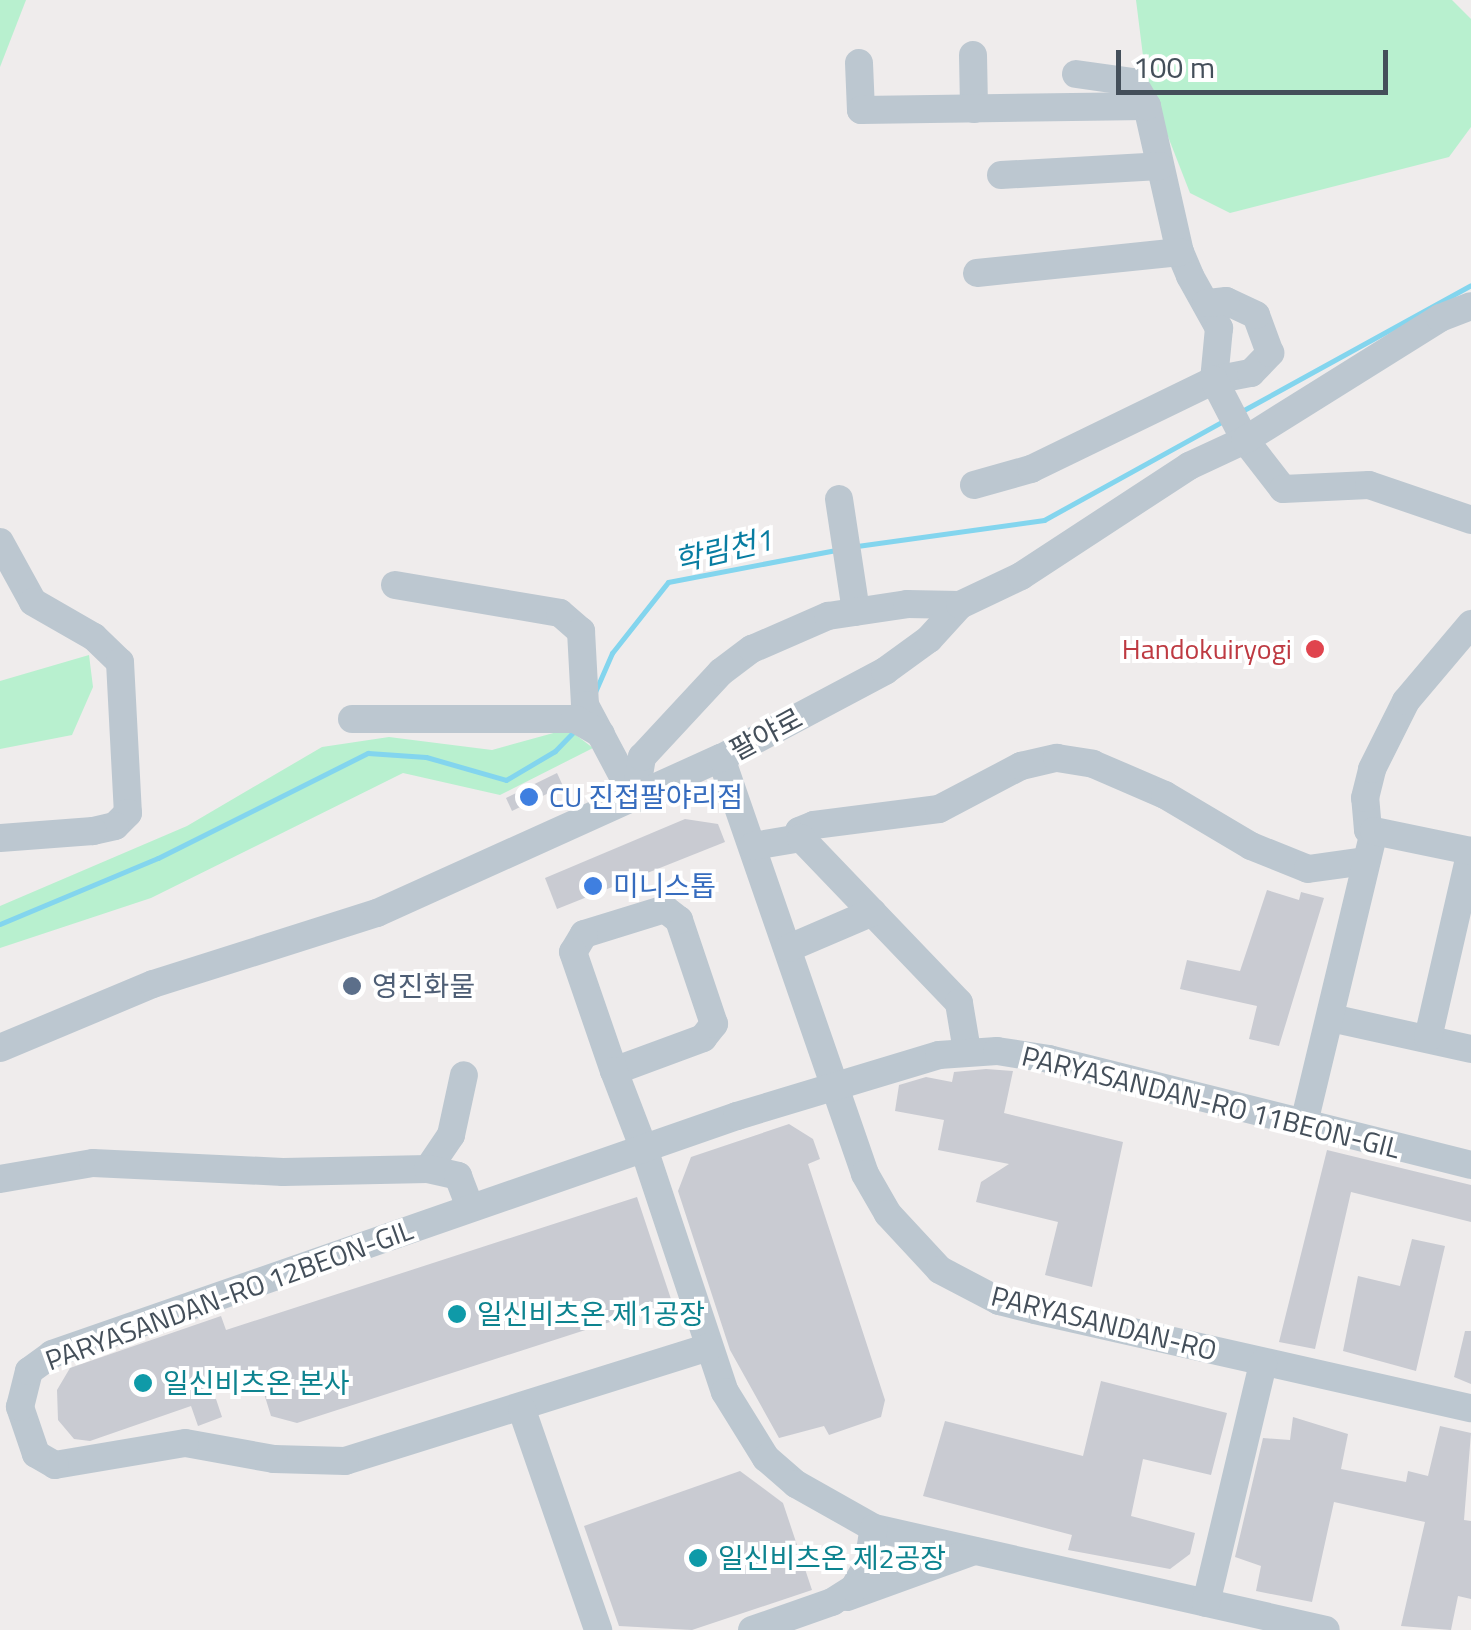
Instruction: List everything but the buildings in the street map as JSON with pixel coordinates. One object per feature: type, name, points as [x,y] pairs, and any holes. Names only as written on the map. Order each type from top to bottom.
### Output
[{"type":"street","points":[[973,55],[974,109]]},
{"type":"street","points":[[859,63],[861,110],[1146,106]]},
{"type":"street","points":[[1076,74],[1133,82],[1146,106],[1180,252],[1218,328],[1219,388],[1242,435],[1283,489],[1369,484],[1471,520]]},
{"type":"street","points":[[1001,175],[1160,166]]},
{"type":"street","points":[[976,273],[1180,252]]},
{"type":"street","points":[[974,486],[1030,470],[1251,374],[1270,354],[1268,337],[1256,315],[1226,301],[1206,303]]},
{"type":"street","name":"팔야로","points":[[0,1048],[154,984],[377,913],[721,758],[885,670],[929,640],[960,605],[1021,576],[1189,466],[1471,306]]},
{"type":"street","points":[[840,508],[856,612]]},
{"type":"street","points":[[0,542],[32,602],[94,637],[120,662],[128,813],[115,826],[94,831],[0,838]]},
{"type":"street","points":[[396,585],[560,612],[582,631],[580,712],[602,735],[635,799]]},
{"type":"street","points":[[635,799],[642,757],[721,672],[796,626],[856,612],[960,605]]},
{"type":"street","points":[[1428,1038],[1471,851],[1368,830],[1365,798],[1372,769],[1406,701],[1471,624]]},
{"type":"street","points":[[352,718],[580,712]]},
{"type":"street","name":"PARYASANDAN-RO","points":[[721,758],[865,1174],[888,1214],[940,1270],[999,1301],[1471,1408]]},
{"type":"street","points":[[967,1051],[959,1003],[801,838],[800,830],[939,809],[1022,766],[1057,758],[1093,764],[1165,795],[1251,846],[1308,869],[1366,861]]},
{"type":"street","points":[[1304,1123],[1374,831]]},
{"type":"street","points":[[753,846],[801,838]]},
{"type":"street","points":[[614,1071],[702,1038],[714,1024],[679,920],[665,908],[584,934],[574,946],[614,1071],[725,1392],[766,1458],[830,1506],[874,1528],[1326,1630]]},
{"type":"street","points":[[789,948],[873,912]]},
{"type":"street","points":[[1331,1018],[1471,1048]]},
{"type":"street","name":"PARYASANDAN-RO 11BEON-GIL","points":[[835,1086],[967,1051],[1049,1059],[1471,1166]]},
{"type":"street","points":[[428,1168],[451,1135],[464,1075]]},
{"type":"street","name":"PARYASANDAN-RO 12BEON-GIL","points":[[709,1347],[522,1410],[345,1461],[274,1459],[185,1443],[132,1448],[65,1466],[36,1454],[20,1407],[28,1372],[52,1354],[835,1086]]},
{"type":"street","points":[[0,1179],[92,1164],[283,1172],[428,1168],[458,1176],[470,1208]]},
{"type":"street","points":[[1206,1604],[1264,1363]]},
{"type":"street","points":[[522,1410],[598,1630]]},
{"type":"street","points":[[832,1602],[862,1576],[874,1528]]},
{"type":"street","points":[[752,1630],[974,1551]]},
{"type":"green space","points":[[0,0],[26,0],[0,67]]},
{"type":"green space","points":[[1136,0],[1452,0],[1471,19],[1471,127],[1449,157],[1230,213],[1190,193],[1146,80]]},
{"type":"green space","points":[[89,655],[93,687],[72,735],[0,749],[0,681]]},
{"type":"green space","points":[[568,729],[593,748],[500,795],[403,773],[151,898],[0,948],[0,906],[187,826],[322,747],[389,737],[492,750]]},
{"type":"waterway","name":"학림천1","points":[[1242,411],[1471,285]]},
{"type":"waterway","name":"학림천1","points":[[857,546],[1044,520],[1223,421]]},
{"type":"waterway","name":"학림천1","points":[[595,692],[612,653],[668,582],[836,550]]},
{"type":"waterway","name":"학림천1","points":[[0,924],[158,858],[368,753],[426,757],[506,780],[555,751],[577,728]]},
{"type":"place","name":"Handokuiryogi","points":[[1315,649]]},
{"type":"place","name":"CU 진접팔야리점","points":[[529,797]]},
{"type":"place","name":"미니스톱","points":[[593,886]]},
{"type":"place","name":"영진화물","points":[[352,986]]},
{"type":"place","name":"일신비츠온 제1공장","points":[[457,1314]]},
{"type":"place","name":"일신비츠온 본사","points":[[143,1383]]},
{"type":"place","name":"일신비츠온 제2공장","points":[[698,1558]]}]
